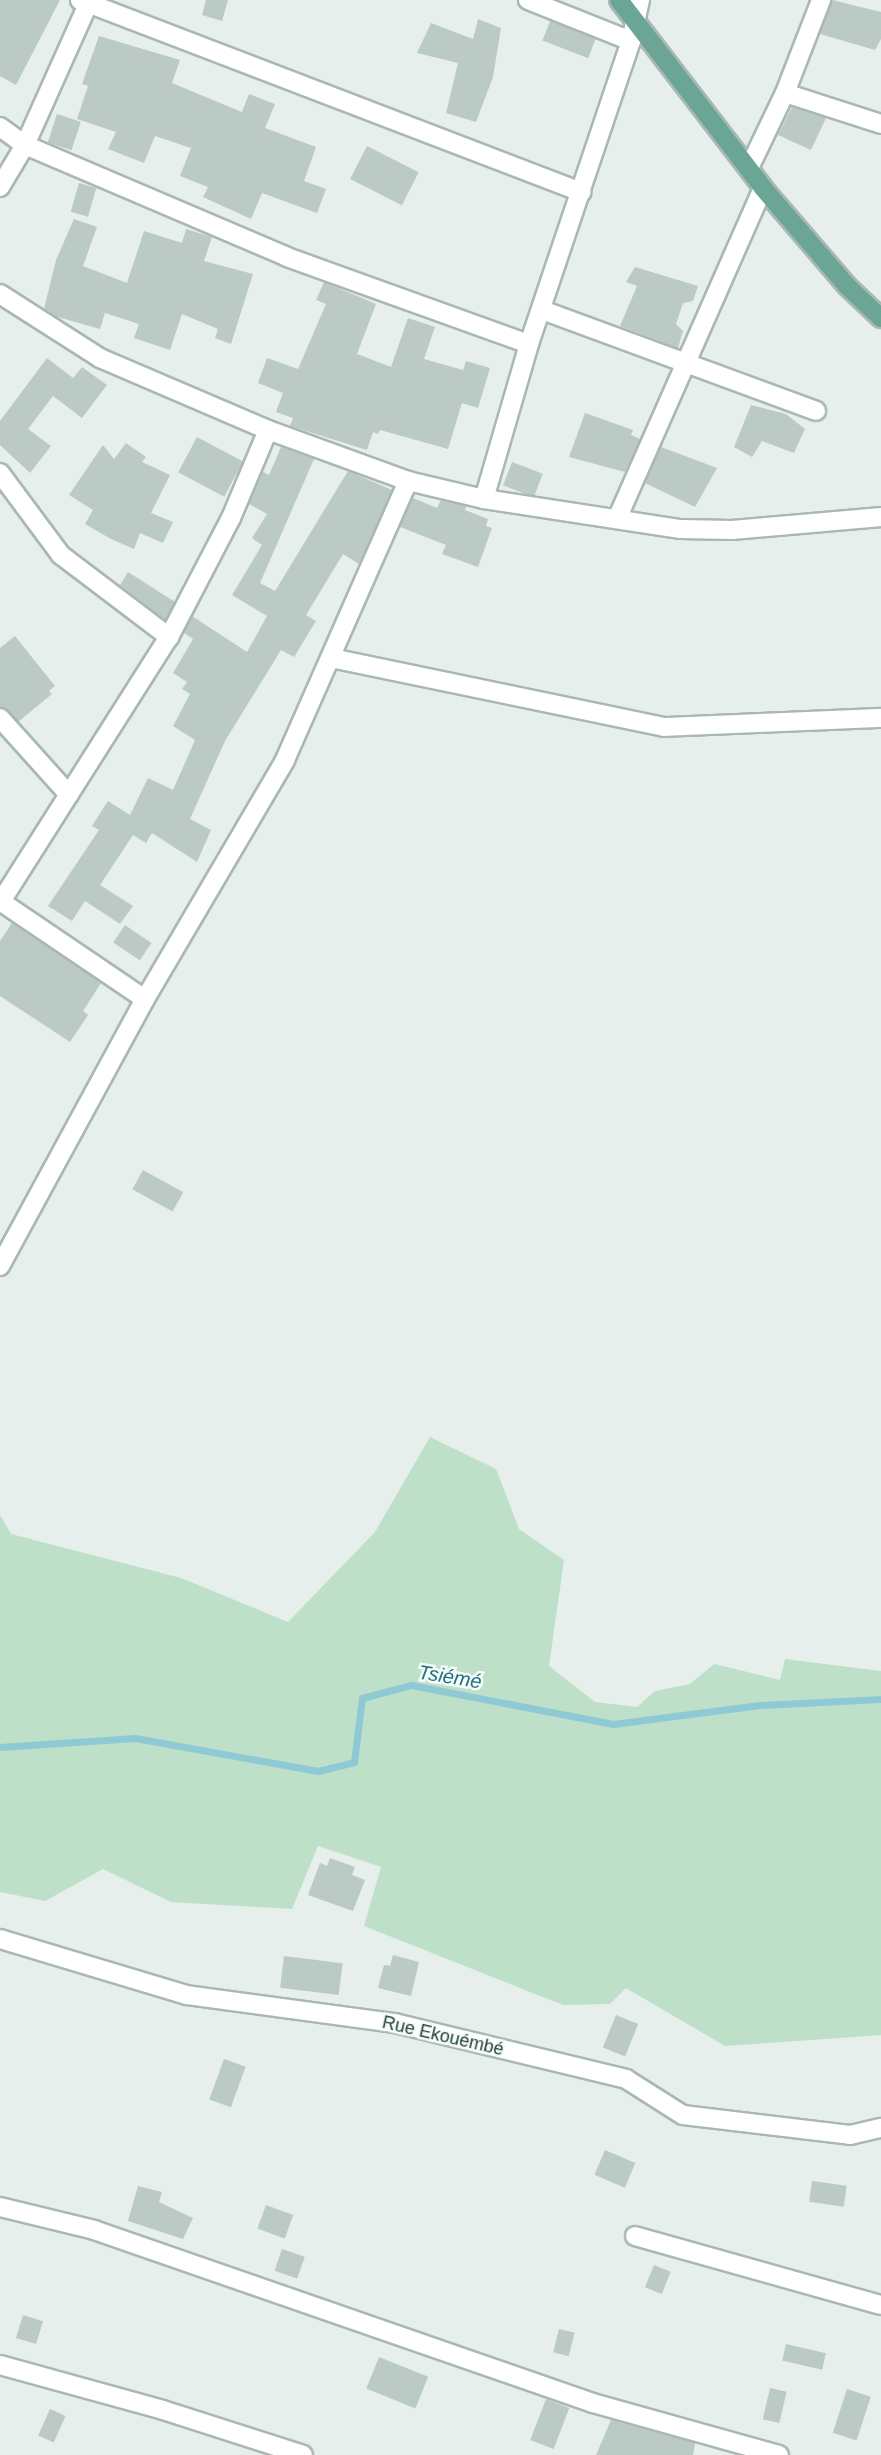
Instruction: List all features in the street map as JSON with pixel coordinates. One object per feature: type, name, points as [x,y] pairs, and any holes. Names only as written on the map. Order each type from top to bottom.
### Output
[{"type":"main road","points":[[620,0],[763,188],[847,286],[881,318]]},
{"type":"street","points":[[528,0],[631,41]]},
{"type":"street","points":[[484,499],[530,344],[631,41],[633,19],[640,0]]},
{"type":"street","points":[[749,168],[785,93],[821,0]]},
{"type":"street","points":[[0,187],[25,145],[86,2],[581,192]]},
{"type":"street","points":[[785,93],[881,124]]},
{"type":"street","points":[[0,128],[25,145],[287,257],[530,344]]},
{"type":"street","points":[[617,519],[682,364],[763,188]]},
{"type":"street","points":[[0,294],[100,357],[268,430],[408,480],[484,499],[681,529],[732,530],[881,518]]},
{"type":"street","points":[[542,310],[682,364],[816,411]]},
{"type":"street","points":[[145,999],[0,902],[169,637],[231,518],[268,430]]},
{"type":"street","points":[[0,473],[61,555],[169,637]]},
{"type":"street","points":[[0,1266],[145,999],[285,760],[408,480]]},
{"type":"street","points":[[331,658],[664,728],[881,718]]},
{"type":"street","points":[[0,718],[69,795]]},
{"type":"street","name":"Rue Ekouémbé","points":[[0,1940],[187,1995],[395,2023],[626,2079],[683,2115],[850,2135],[881,2128]]},
{"type":"street","points":[[0,2207],[94,2230],[593,2403],[779,2455]]},
{"type":"street","points":[[635,2236],[881,2306]]},
{"type":"street","points":[[0,2365],[163,2410],[303,2455]]},
{"type":"green space","points":[[430,1437],[496,1469],[519,1529],[564,1560],[549,1666],[595,1702],[637,1707],[655,1691],[690,1684],[714,1664],[780,1680],[785,1659],[881,1671],[881,2035],[725,2046],[626,1988],[610,2004],[563,2005],[364,1926],[381,1867],[318,1846],[292,1909],[171,1902],[103,1869],[45,1901],[0,1892],[0,1515],[11,1534],[181,1578],[288,1622],[375,1532]]},
{"type":"building","points":[[0,0],[60,0],[16,85],[0,76]]},
{"type":"building","points":[[206,0],[228,0],[222,21],[202,15]]},
{"type":"building","points":[[832,0],[881,12],[881,39],[875,50],[820,34]]},
{"type":"building","points":[[478,19],[501,28],[493,77],[476,122],[446,113],[458,63],[417,53],[431,23],[473,39]]},
{"type":"building","points":[[550,21],[596,39],[588,58],[542,41]]},
{"type":"building","points":[[99,36],[180,60],[172,83],[242,112],[249,94],[275,104],[265,128],[316,147],[304,181],[326,189],[317,213],[262,193],[251,219],[203,197],[208,187],[180,176],[191,148],[155,136],[144,163],[108,149],[116,132],[77,119],[88,86],[82,84]]},
{"type":"building","points":[[792,107],[826,118],[811,150],[778,135]]},
{"type":"building","points":[[57,114],[81,122],[72,150],[48,143]]},
{"type":"building","points":[[367,146],[419,172],[402,205],[350,179]]},
{"type":"building","points":[[79,183],[96,188],[88,217],[71,212]]},
{"type":"building","points":[[74,219],[97,227],[83,266],[127,283],[144,231],[182,243],[186,229],[212,237],[204,261],[253,274],[231,344],[215,338],[218,329],[182,314],[170,350],[134,338],[139,324],[105,313],[100,329],[58,317],[44,309],[56,260]]},
{"type":"building","points":[[635,267],[698,286],[693,301],[683,303],[676,324],[683,331],[678,348],[620,326],[637,286],[626,282]]},
{"type":"building","points":[[324,282],[376,304],[357,354],[391,367],[408,318],[435,327],[424,359],[463,370],[466,361],[490,368],[478,408],[462,403],[448,449],[380,430],[378,434],[373,432],[367,450],[290,426],[293,418],[276,412],[283,393],[258,383],[267,358],[298,369],[326,304],[316,300]]},
{"type":"building","points":[[47,358],[73,378],[82,367],[107,385],[82,418],[53,396],[28,429],[51,446],[30,473],[0,445],[0,421]]},
{"type":"building","points":[[751,405],[786,414],[805,429],[794,453],[762,441],[752,457],[734,447]]},
{"type":"building","points":[[585,413],[633,430],[631,435],[640,439],[625,472],[569,457]]},
{"type":"building","points":[[197,437],[243,461],[224,497],[178,472]]},
{"type":"building","points":[[126,443],[146,457],[142,462],[170,475],[151,513],[173,522],[163,543],[140,533],[134,549],[111,539],[85,524],[93,510],[69,495],[103,445],[114,459]]},
{"type":"building","points":[[281,447],[314,459],[260,583],[275,591],[348,471],[392,490],[359,564],[343,554],[306,615],[316,621],[294,657],[281,650],[225,741],[190,819],[211,830],[197,862],[152,833],[146,843],[133,835],[100,885],[133,906],[120,924],[85,901],[72,921],[48,906],[99,830],[92,826],[108,801],[130,815],[148,778],[173,790],[195,740],[173,726],[190,694],[182,689],[187,682],[173,673],[193,639],[184,633],[192,616],[247,652],[267,616],[232,595],[262,545],[252,538],[267,514],[249,504],[263,472],[269,475]]},
{"type":"building","points":[[661,447],[717,468],[695,507],[645,483]]},
{"type":"building","points":[[512,462],[543,474],[534,497],[503,485]]},
{"type":"building","points":[[413,498],[437,508],[441,500],[466,506],[465,510],[488,519],[486,526],[492,528],[478,567],[442,554],[446,545],[400,527]]},
{"type":"building","points":[[128,572],[175,602],[165,620],[120,585]]},
{"type":"building","points":[[15,636],[55,686],[49,691],[52,694],[18,722],[0,707],[0,648]]},
{"type":"building","points":[[12,923],[101,983],[83,1011],[88,1015],[70,1042],[0,996],[0,941]]},
{"type":"building","points":[[125,925],[152,943],[140,960],[113,942]]},
{"type":"building","points":[[143,1170],[183,1192],[173,1212],[132,1189]]},
{"type":"building","points":[[330,1858],[355,1867],[352,1875],[365,1880],[353,1911],[308,1895],[320,1863],[327,1866]]},
{"type":"building","points":[[393,1955],[419,1962],[411,1996],[378,1988],[384,1965],[390,1966]]},
{"type":"building","points":[[284,1956],[343,1963],[339,1995],[280,1988]]},
{"type":"building","points":[[616,2015],[638,2024],[625,2056],[603,2047]]},
{"type":"building","points":[[224,2059],[246,2067],[231,2107],[209,2099]]},
{"type":"building","points":[[605,2150],[635,2163],[625,2188],[594,2175]]},
{"type":"building","points":[[812,2181],[847,2186],[844,2207],[809,2202]]},
{"type":"building","points":[[138,2186],[162,2192],[159,2202],[193,2218],[183,2239],[128,2221]]},
{"type":"building","points":[[266,2205],[293,2215],[285,2238],[257,2228]]},
{"type":"building","points":[[282,2249],[305,2257],[297,2279],[275,2271]]},
{"type":"building","points":[[654,2265],[671,2272],[662,2294],[645,2287]]},
{"type":"building","points":[[23,2315],[43,2321],[36,2344],[16,2338]]},
{"type":"building","points":[[559,2329],[575,2333],[569,2356],[553,2352]]},
{"type":"building","points":[[786,2344],[826,2353],[822,2370],[782,2361]]},
{"type":"building","points":[[379,2357],[428,2377],[415,2408],[366,2389]]},
{"type":"building","points":[[770,2388],[787,2392],[779,2423],[763,2419]]},
{"type":"building","points":[[847,2389],[871,2397],[857,2440],[833,2433]]},
{"type":"building","points":[[546,2399],[569,2408],[554,2449],[530,2440]]},
{"type":"building","points":[[50,2409],[66,2416],[54,2442],[38,2435]]},
{"type":"building","points":[[611,2420],[695,2443],[693,2455],[596,2455]]},
{"type":"waterway","name":"Tsiémé","points":[[0,1747],[135,1738],[318,1771],[354,1762],[362,1698],[411,1685],[613,1724],[760,1705],[881,1699]]}]
